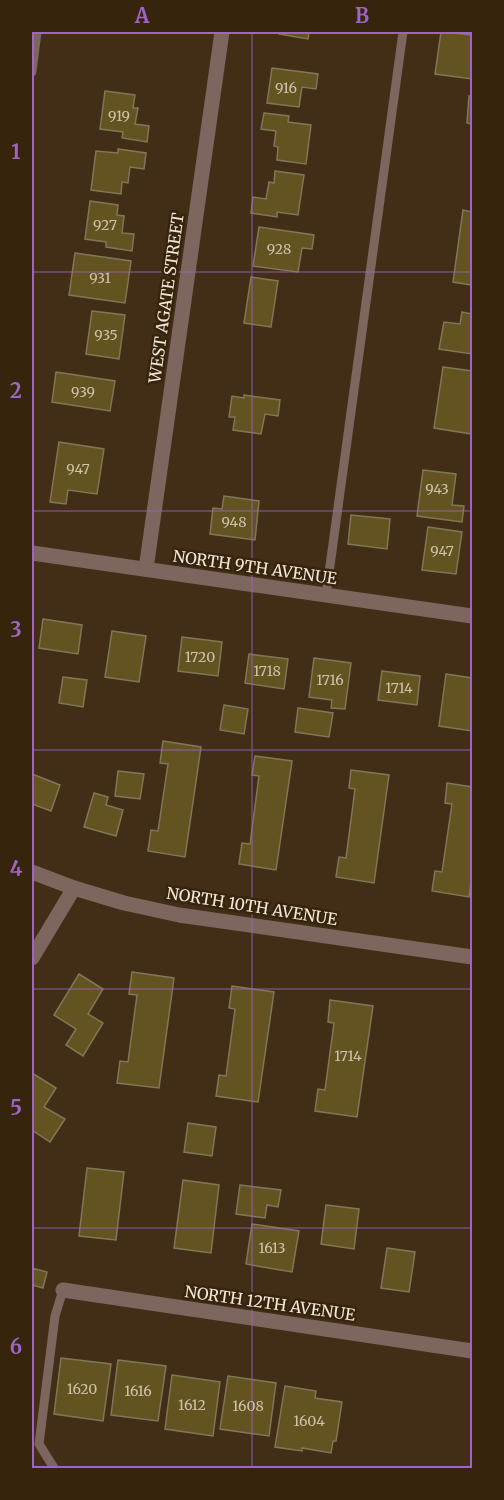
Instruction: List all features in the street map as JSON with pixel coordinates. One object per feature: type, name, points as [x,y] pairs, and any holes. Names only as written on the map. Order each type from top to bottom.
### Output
[{"type":"street","name":"WEST AGATE STREET","points":[[146,569],[222,32]]},
{"type":"street","name":"NORTH 9TH AVENUE","points":[[32,553],[472,616]]},
{"type":"street","name":"NORTH 10TH AVENUE","points":[[32,872],[124,903],[179,915],[472,957]]},
{"type":"street","points":[[32,958],[74,888]]},
{"type":"street","name":"NORTH 12TH AVENUE","points":[[63,1290],[472,1351]]},
{"type":"lane","points":[[32,72],[37,32]]},
{"type":"lane","points":[[326,595],[403,32]]},
{"type":"lane","points":[[54,1468],[39,1444],[55,1316],[63,1290]]},
{"type":"building","points":[[280,32],[309,32],[308,39],[279,34]]},
{"type":"building","points":[[441,32],[472,35],[472,79],[435,74]]},
{"type":"building","points":[[272,68],[318,74],[316,89],[302,87],[299,107],[267,103]]},
{"type":"building","points":[[105,91],[135,95],[133,108],[138,108],[135,124],[149,126],[147,142],[122,138],[123,132],[100,129]]},
{"type":"building","points":[[469,96],[472,96],[472,124],[467,123]]},
{"type":"building","points":[[264,113],[289,116],[288,122],[311,125],[306,164],[277,160],[278,147],[274,146],[276,131],[261,129]]},
{"type":"building","points":[[118,149],[146,153],[144,169],[130,167],[128,183],[122,182],[121,194],[91,190],[96,151],[118,153]]},
{"type":"building","points":[[275,171],[304,175],[298,215],[277,212],[277,217],[251,213],[253,197],[266,199],[269,182],[274,183]]},
{"type":"building","points":[[90,201],[118,205],[117,215],[124,216],[122,233],[134,234],[132,251],[106,247],[106,242],[85,239]]},
{"type":"building","points":[[463,210],[472,212],[472,285],[453,282]]},
{"type":"building","points":[[259,227],[314,235],[312,249],[302,248],[298,272],[253,266]]},
{"type":"building","points":[[75,253],[131,261],[125,303],[69,295]]},
{"type":"building","points":[[251,277],[278,281],[271,327],[244,323]]},
{"type":"building","points":[[92,311],[125,315],[119,359],[86,354]]},
{"type":"building","points":[[462,312],[472,314],[472,354],[439,349],[444,322],[460,324]]},
{"type":"building","points":[[443,367],[472,371],[472,434],[434,428]]},
{"type":"building","points":[[56,372],[115,381],[110,411],[52,402]]},
{"type":"building","points":[[244,395],[280,400],[278,416],[265,414],[261,434],[233,430],[235,417],[229,417],[232,396],[244,398]]},
{"type":"building","points":[[59,442],[104,449],[97,494],[68,490],[66,504],[50,502]]},
{"type":"building","points":[[423,470],[456,474],[452,505],[464,506],[462,522],[417,516]]},
{"type":"building","points":[[224,496],[259,501],[255,540],[210,534],[213,508],[222,509]]},
{"type":"building","points":[[351,515],[390,519],[387,549],[348,544]]},
{"type":"building","points":[[428,527],[462,532],[456,574],[422,570]]},
{"type":"building","points":[[43,619],[82,625],[78,654],[39,648]]},
{"type":"building","points":[[112,631],[146,636],[139,682],[105,677]]},
{"type":"building","points":[[182,637],[222,642],[218,676],[178,671]]},
{"type":"building","points":[[249,654],[288,659],[284,689],[245,683]]},
{"type":"building","points":[[314,658],[351,663],[345,709],[331,708],[332,700],[309,697]]},
{"type":"building","points":[[382,671],[420,676],[417,705],[378,700]]},
{"type":"building","points":[[446,674],[472,678],[472,731],[439,726]]},
{"type":"building","points":[[63,677],[87,680],[83,707],[59,703]]},
{"type":"building","points":[[224,705],[248,709],[244,734],[220,730]]},
{"type":"building","points":[[298,708],[333,713],[329,737],[295,732]]},
{"type":"building","points":[[163,741],[201,747],[185,857],[148,851],[151,830],[158,831],[168,764],[160,763]]},
{"type":"building","points":[[255,756],[292,761],[276,870],[239,864],[242,843],[250,844],[259,776],[252,775]]},
{"type":"building","points":[[351,770],[389,775],[374,883],[336,877],[339,857],[346,858],[355,789],[349,788]]},
{"type":"building","points":[[118,771],[144,774],[140,799],[115,796]]},
{"type":"building","points":[[32,774],[60,785],[51,811],[32,804]]},
{"type":"building","points":[[447,783],[472,787],[472,874],[469,897],[432,891],[435,871],[442,872],[452,804],[445,803]]},
{"type":"building","points":[[94,793],[108,797],[106,805],[123,810],[116,836],[84,827]]},
{"type":"building","points":[[132,972],[174,978],[159,1088],[117,1083],[120,1061],[128,1062],[137,995],[129,994]]},
{"type":"building","points":[[79,974],[103,989],[88,1014],[103,1023],[83,1056],[66,1045],[76,1029],[54,1015]]},
{"type":"building","points":[[232,986],[274,992],[258,1102],[216,1096],[219,1075],[226,1076],[235,1009],[229,1008]]},
{"type":"building","points":[[330,1000],[373,1006],[357,1117],[315,1111],[318,1089],[325,1090],[334,1023],[328,1022]]},
{"type":"building","points":[[32,1073],[56,1088],[44,1107],[65,1119],[50,1142],[32,1130]]},
{"type":"building","points":[[188,1123],[216,1127],[212,1156],[184,1152]]},
{"type":"building","points":[[87,1168],[124,1172],[116,1240],[79,1236]]},
{"type":"building","points":[[183,1180],[219,1185],[211,1253],[174,1248]]},
{"type":"building","points":[[240,1185],[281,1190],[278,1207],[267,1205],[265,1218],[236,1214]]},
{"type":"building","points":[[326,1205],[359,1209],[354,1249],[321,1244]]},
{"type":"building","points":[[252,1224],[299,1231],[292,1272],[246,1264]]},
{"type":"building","points":[[387,1248],[415,1252],[409,1292],[381,1288]]},
{"type":"building","points":[[32,1268],[47,1272],[43,1288],[32,1285]]},
{"type":"building","points":[[61,1358],[111,1364],[103,1421],[54,1414]]},
{"type":"building","points":[[118,1360],[166,1366],[158,1421],[111,1415]]},
{"type":"building","points":[[172,1375],[220,1382],[213,1436],[165,1429]]},
{"type":"building","points":[[228,1376],[276,1383],[269,1436],[220,1429]]},
{"type":"building","points":[[285,1386],[316,1391],[315,1398],[342,1402],[336,1441],[333,1441],[331,1453],[302,1448],[302,1451],[275,1447]]}]
